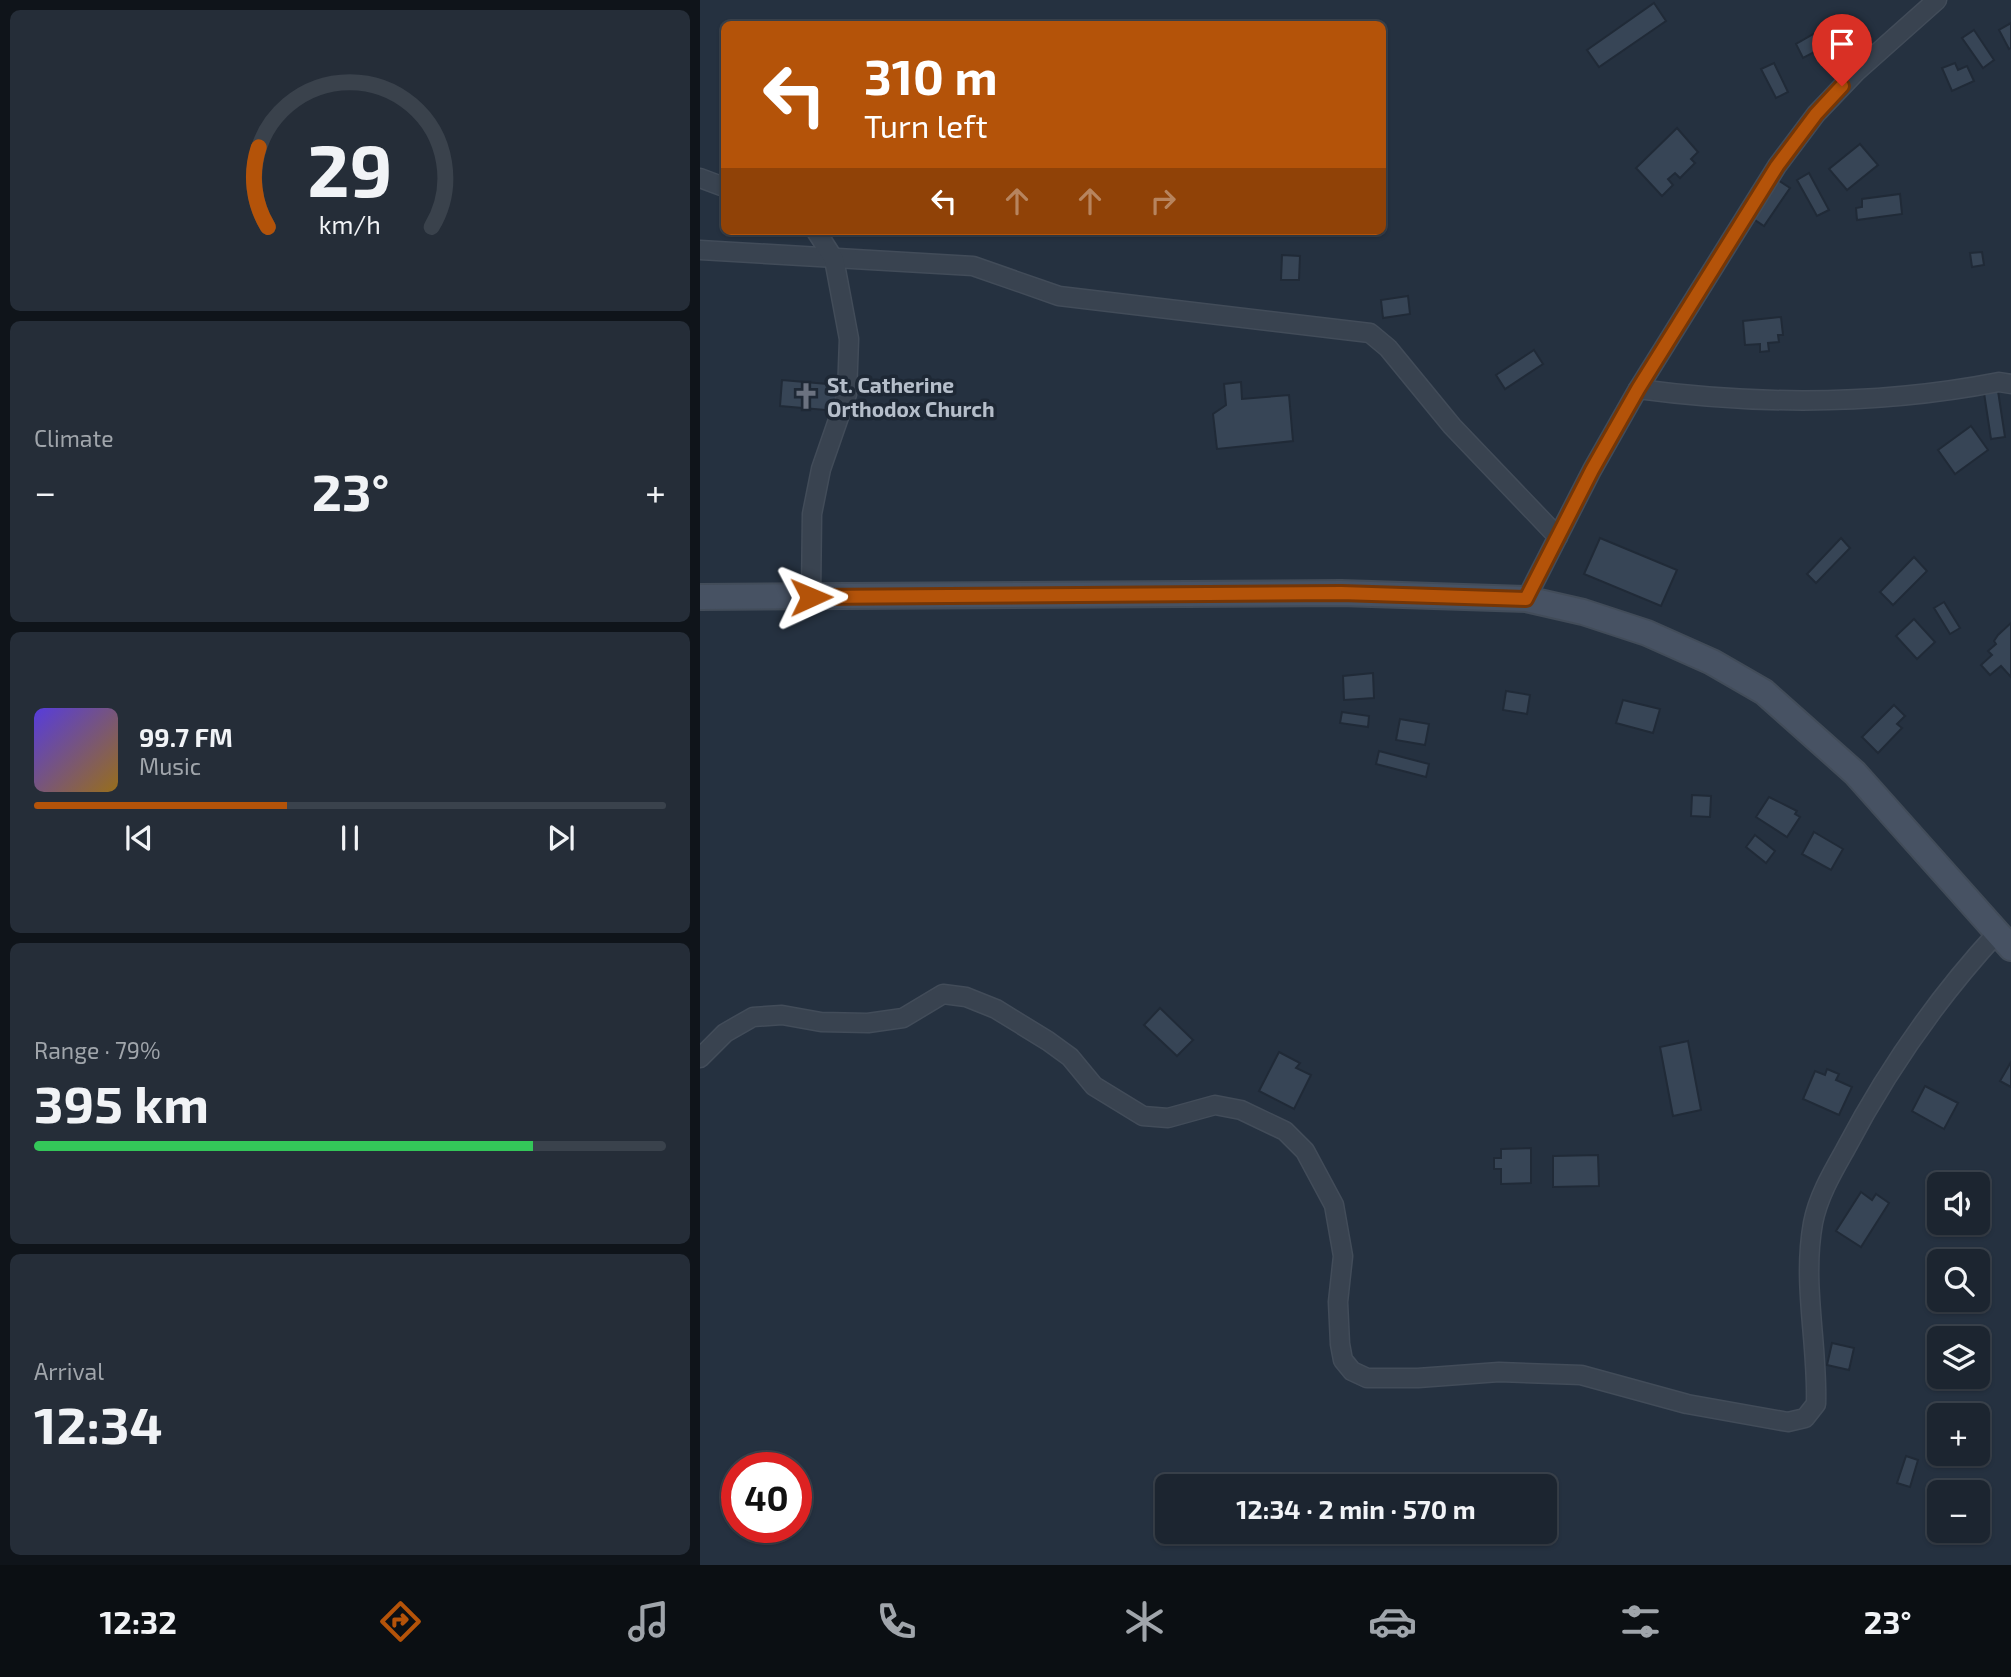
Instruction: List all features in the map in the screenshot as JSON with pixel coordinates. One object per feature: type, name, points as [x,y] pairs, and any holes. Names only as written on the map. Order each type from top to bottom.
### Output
[{"type":"street","points":[[1526,599],[1638,389],[1777,166],[1816,114],[1856,72],[1937,0]]},
{"type":"street","points":[[700,178],[721,186]]},
{"type":"street","points":[[811,597],[812,514],[821,468],[846,394],[849,339],[834,259],[819,235]]},
{"type":"street","points":[[700,250],[973,266],[1059,296],[1370,333],[1388,348],[1452,426],[1558,537]]},
{"type":"street","points":[[1638,389],[1695,397],[1833,400],[1910,396],[1999,382],[2011,384]]},
{"type":"street","points":[[700,597],[1341,593],[1526,599],[1583,612],[1647,633],[1712,662],[1764,692],[1856,773],[2004,940],[1950,984],[1895,1063],[1822,1192],[1814,1221],[1810,1256],[1816,1404],[1805,1418],[1788,1422],[1687,1404],[1581,1375],[1499,1372],[1418,1378],[1367,1378],[1352,1371],[1343,1360],[1340,1345],[1338,1302],[1343,1256],[1334,1205],[1305,1151],[1286,1131],[1241,1110],[1215,1105],[1168,1118],[1143,1116],[1094,1086],[1070,1057],[1048,1041],[996,1009],[966,997],[943,994],[903,1018],[868,1023],[821,1021],[782,1015],[753,1017],[725,1033],[700,1058]]},
{"type":"building","points":[[1654,3],[1666,21],[1599,67],[1587,50]]},
{"type":"building","points":[[2011,23],[2011,48],[2009,49],[1999,30]]},
{"type":"building","points":[[1974,30],[1994,60],[1983,68],[1962,38]]},
{"type":"building","points":[[1817,32],[1831,58],[1822,63],[1816,51],[1803,58],[1796,44]]},
{"type":"building","points":[[1774,63],[1788,92],[1776,98],[1761,69]]},
{"type":"building","points":[[1955,63],[1958,70],[1967,66],[1974,81],[1952,91],[1942,68]]},
{"type":"building","points":[[1677,128],[1698,152],[1691,159],[1695,163],[1680,178],[1675,173],[1668,179],[1673,185],[1662,196],[1636,168]]},
{"type":"building","points":[[1860,144],[1878,165],[1847,190],[1829,169]]},
{"type":"building","points":[[1809,173],[1829,210],[1817,216],[1797,180]]},
{"type":"building","points":[[1778,180],[1790,188],[1764,226],[1752,218]]},
{"type":"building","points":[[1900,194],[1902,214],[1857,220],[1856,208],[1862,207],[1862,199]]},
{"type":"building","points":[[1982,252],[1984,265],[1972,267],[1970,253]]},
{"type":"building","points":[[1282,255],[1300,256],[1299,280],[1281,280]]},
{"type":"building","points":[[1408,296],[1410,314],[1383,318],[1381,300]]},
{"type":"building","points":[[1781,317],[1783,335],[1778,335],[1779,342],[1768,343],[1769,351],[1760,352],[1760,344],[1745,345],[1743,321]]},
{"type":"building","points":[[1534,350],[1543,364],[1505,389],[1496,375]]},
{"type":"building","points":[[782,380],[839,385],[837,411],[780,406]]},
{"type":"building","points":[[1241,382],[1242,399],[1289,395],[1293,441],[1217,449],[1213,414],[1226,405],[1224,384]]},
{"type":"building","points":[[1998,391],[2005,437],[1991,439],[1984,393]]},
{"type":"building","points":[[1971,426],[1988,450],[1955,474],[1938,450]]},
{"type":"building","points":[[1600,538],[1677,570],[1661,606],[1584,574]]},
{"type":"building","points":[[1841,538],[1850,548],[1816,583],[1807,574]]},
{"type":"building","points":[[1914,557],[1927,571],[1893,605],[1880,592]]},
{"type":"building","points":[[1944,602],[1960,628],[1950,634],[1934,608]]},
{"type":"building","points":[[1914,619],[1935,642],[1917,659],[1896,636]]},
{"type":"building","points":[[2011,623],[2011,677],[2001,666],[1990,675],[1981,665],[1992,655],[1988,651],[1996,644],[1994,641],[1998,635]]},
{"type":"building","points":[[1373,673],[1374,698],[1344,700],[1343,676]]},
{"type":"building","points":[[1506,691],[1530,695],[1527,714],[1503,710]]},
{"type":"building","points":[[1623,700],[1660,709],[1653,733],[1616,723]]},
{"type":"building","points":[[1894,705],[1905,716],[1897,724],[1902,728],[1878,753],[1862,737]]},
{"type":"building","points":[[1342,712],[1369,716],[1368,727],[1340,723]]},
{"type":"building","points":[[1400,719],[1429,724],[1425,745],[1396,740]]},
{"type":"building","points":[[1379,751],[1429,764],[1426,777],[1376,764]]},
{"type":"building","points":[[1692,795],[1711,796],[1710,817],[1691,816]]},
{"type":"building","points":[[1769,797],[1797,811],[1795,814],[1800,817],[1787,837],[1756,817]]},
{"type":"building","points":[[1814,832],[1843,849],[1831,870],[1802,854]]},
{"type":"building","points":[[1755,835],[1775,851],[1766,863],[1746,847]]},
{"type":"building","points":[[1160,1008],[1193,1040],[1177,1056],[1144,1025]]},
{"type":"building","points":[[1688,1041],[1701,1110],[1673,1116],[1660,1047]]},
{"type":"building","points":[[1279,1052],[1300,1063],[1296,1068],[1311,1075],[1294,1109],[1259,1091]]},
{"type":"building","points":[[2011,1062],[2011,1087],[2000,1081]]},
{"type":"building","points":[[1827,1069],[1839,1074],[1836,1080],[1852,1087],[1839,1115],[1803,1099],[1815,1071],[1825,1075]]},
{"type":"building","points":[[1925,1086],[1958,1103],[1944,1129],[1912,1111]]},
{"type":"building","points":[[1531,1148],[1531,1183],[1501,1184],[1501,1169],[1494,1169],[1494,1158],[1501,1158],[1501,1149]]},
{"type":"building","points":[[1598,1155],[1599,1186],[1553,1187],[1553,1156]]},
{"type":"building","points":[[1861,1192],[1872,1200],[1876,1194],[1889,1203],[1861,1247],[1836,1231]]},
{"type":"building","points":[[1832,1343],[1854,1348],[1849,1370],[1827,1365]]},
{"type":"building","points":[[1906,1456],[1918,1460],[1910,1487],[1897,1483]]},
{"type":"place","name":"St. Catherine Orthodox Church","points":[[806,396]]},
{"type":"route","points":[[811,597],[1341,593],[1526,599],[1592,470],[1638,389],[1712,275],[1777,166],[1816,114],[1842,86]]}]
